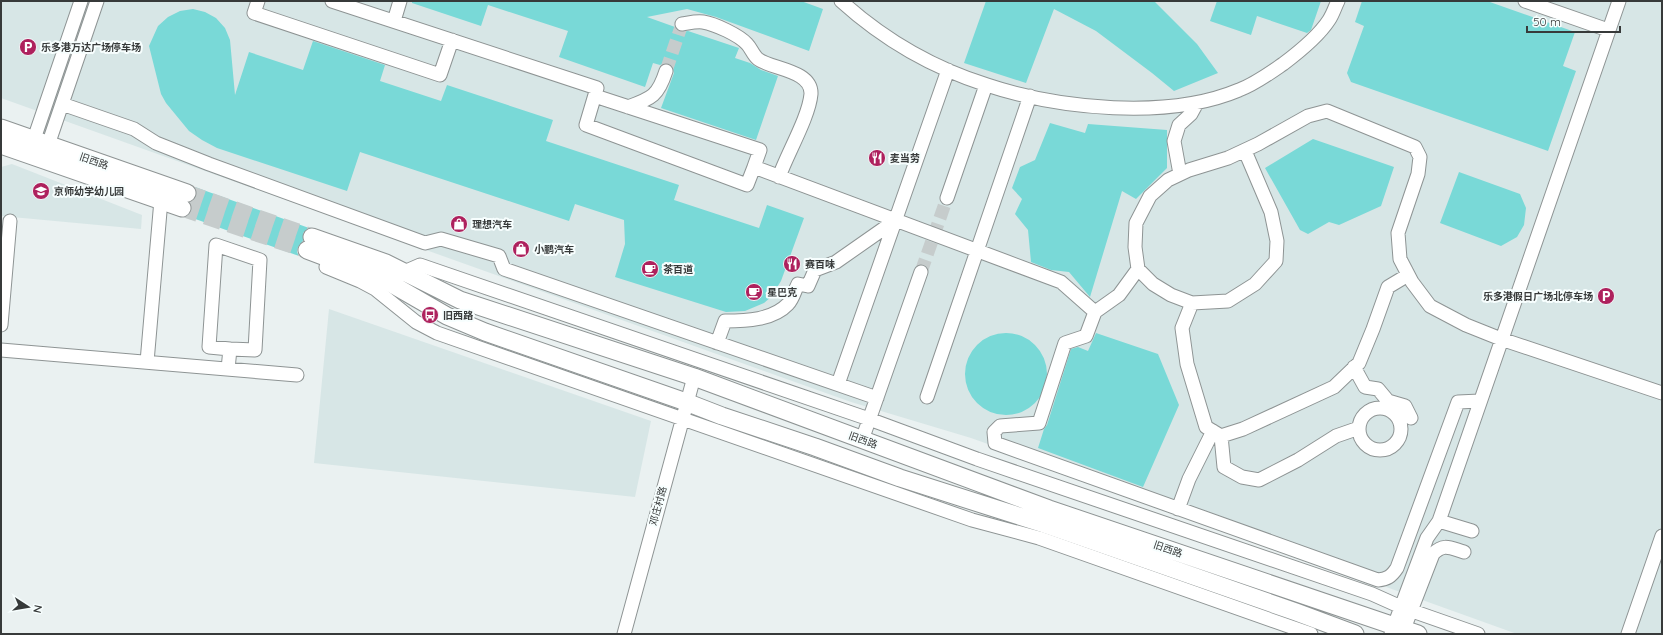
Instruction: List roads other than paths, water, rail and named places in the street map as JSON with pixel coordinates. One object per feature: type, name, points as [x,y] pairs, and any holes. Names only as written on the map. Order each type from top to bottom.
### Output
[{"type":"main road","name":"旧西路","points":[[1,128],[41,142],[185,200],[161,200],[1,145]]},
{"type":"main road","name":"旧西路","points":[[1355,634],[1044,524],[900,478],[458,322],[420,302],[381,278],[329,258],[309,243],[386,264],[460,300],[694,377],[1049,509],[1402,631]]},
{"type":"street","points":[[41,142],[81,1]]},
{"type":"street","points":[[41,142],[62,104],[97,1]]},
{"type":"street","points":[[258,1],[254,13],[440,75],[452,40]]},
{"type":"street","points":[[332,1],[597,88],[586,125],[747,185],[760,150],[595,96]]},
{"type":"street","points":[[394,21],[400,1]]},
{"type":"street","points":[[841,1],[863,20],[899,45],[948,70],[986,85],[1030,96],[1096,107],[1141,108],[1182,106],[1213,100],[1240,90],[1293,57],[1329,21],[1338,1]]},
{"type":"street","points":[[1525,1],[1608,30]]},
{"type":"street","points":[[1402,631],[1406,608],[1427,538],[1438,521],[1619,1]]},
{"type":"street","points":[[682,24],[705,22],[735,35],[747,44],[758,59],[796,73],[807,82],[811,93],[805,115],[779,176]]},
{"type":"street","points":[[838,384],[948,70]]},
{"type":"street","points":[[628,107],[654,95],[662,84],[666,71]]},
{"type":"street","points":[[947,198],[986,85]]},
{"type":"street","points":[[927,396],[1030,96]]},
{"type":"street","points":[[1180,174],[1174,141],[1179,125],[1191,114],[1197,103]]},
{"type":"street","points":[[62,104],[134,129],[156,144],[425,243],[442,238],[499,256],[504,269],[877,398]]},
{"type":"street","points":[[1245,150],[1271,212],[1277,240],[1276,261],[1255,284],[1228,301],[1192,302],[1171,295],[1153,284],[1138,270],[1135,247],[1136,223],[1150,196],[1168,180],[1180,174],[1228,158],[1308,116],[1327,111],[1415,147],[1420,157],[1418,174],[1398,233],[1400,259],[1408,275],[1430,306],[1466,325],[1501,339],[1662,393]]},
{"type":"street","points":[[754,167],[1061,282],[1095,312]]},
{"type":"street","points":[[147,362],[161,200]]},
{"type":"street","points":[[718,343],[725,320],[749,320],[770,316],[789,304],[798,284],[808,286],[815,270],[836,262],[896,220]]},
{"type":"street","points":[[1,325],[10,221]]},
{"type":"street","points":[[216,245],[260,260],[255,350],[230,349],[209,347],[216,245]]},
{"type":"street","points":[[329,258],[326,267],[375,289],[416,322],[437,333],[972,520],[1039,538],[1311,634]]},
{"type":"street","points":[[404,272],[420,265],[869,420],[977,460],[1372,594],[1478,634]]},
{"type":"street","points":[[1138,270],[1119,295],[1095,312],[1086,336],[1065,343],[1039,423],[1000,426],[994,432],[995,443],[1378,580],[1387,579],[1393,574],[1396,568],[1458,402],[1480,401]]},
{"type":"street","points":[[862,440],[921,272]]},
{"type":"street","points":[[1192,302],[1182,328],[1187,364],[1206,427],[1217,433],[1243,429],[1334,386],[1358,363],[1373,329],[1388,287],[1408,275]]},
{"type":"street","points":[[228,369],[230,349]]},
{"type":"street","points":[[1,350],[297,375]]},
{"type":"street","points":[[1354,367],[1365,387],[1378,389],[1394,407],[1401,423],[1402,430],[1400,437],[1391,447],[1378,450],[1371,448],[1362,439],[1359,428],[1361,419],[1371,409],[1386,408],[1394,407],[1405,406],[1410,418]]},
{"type":"street","name":"邓庄村路","points":[[624,634],[681,419],[694,377]]},
{"type":"street","points":[[1217,433],[1224,467],[1242,477],[1259,480],[1298,460],[1336,436],[1359,428]]},
{"type":"street","points":[[1178,509],[1189,479],[1217,433]]},
{"type":"street","points":[[1438,521],[1472,531]]},
{"type":"street","points":[[1628,634],[1662,536]]},
{"type":"street","points":[[1406,608],[1433,554],[1439,548],[1446,547],[1464,552]]},
{"type":"tunnel","points":[[666,71],[682,24]]},
{"type":"tunnel","points":[[187,193],[312,237]]},
{"type":"tunnel","points":[[921,272],[947,198]]},
{"type":"tunnel","points":[[182,208],[307,250]]},
{"type":"place","name":"乐多港万达广场停车场","points":[[28,47]]},
{"type":"place","name":"麦当劳","points":[[877,158]]},
{"type":"place","name":"京师幼学幼儿园","points":[[41,191]]},
{"type":"place","name":"理想汽车","points":[[459,224]]},
{"type":"place","name":"小鹏汽车","points":[[521,249]]},
{"type":"place","name":"赛百味","points":[[792,264]]},
{"type":"place","name":"茶百道","points":[[650,269]]},
{"type":"place","name":"星巴克","points":[[754,292]]},
{"type":"place","name":"乐多港假日广场北停车场","points":[[1606,296]]},
{"type":"place","name":"旧西路","points":[[430,315]]}]
